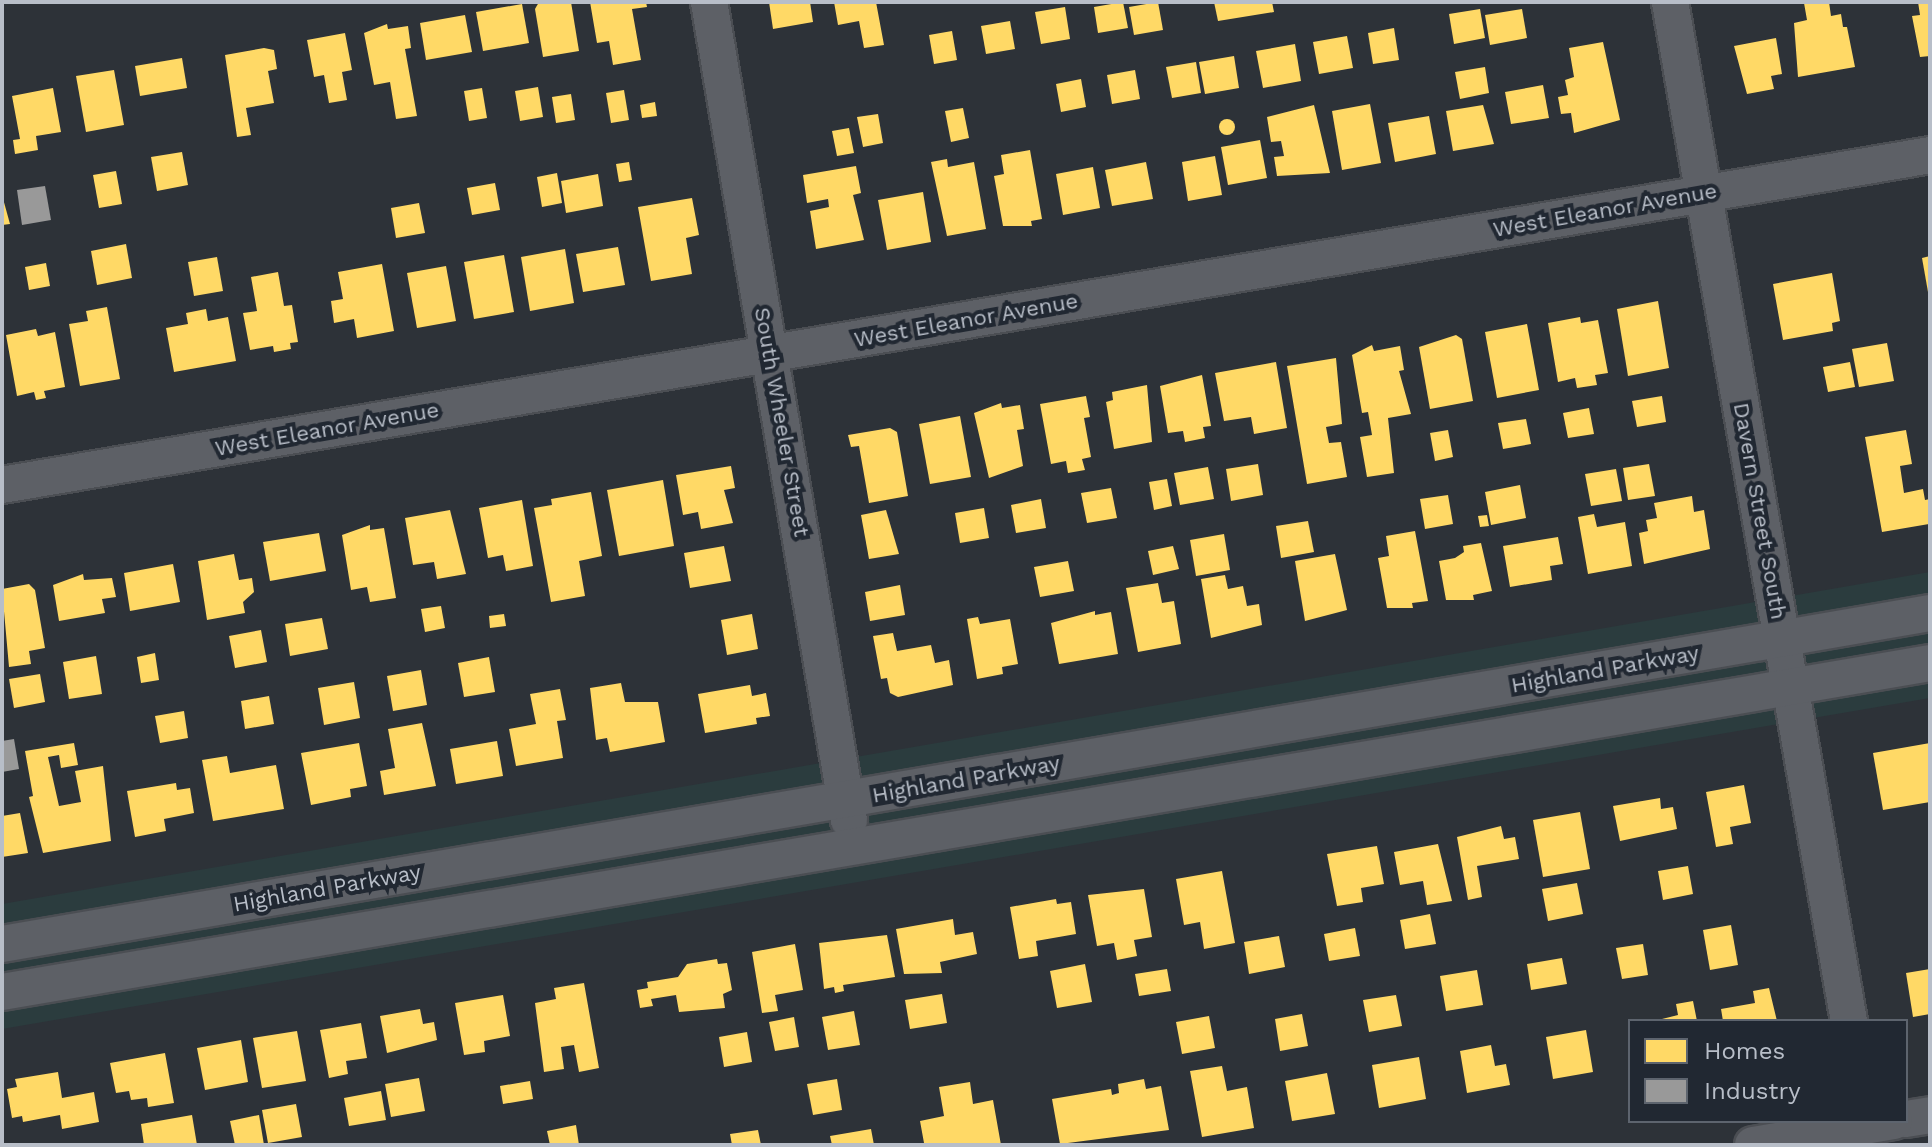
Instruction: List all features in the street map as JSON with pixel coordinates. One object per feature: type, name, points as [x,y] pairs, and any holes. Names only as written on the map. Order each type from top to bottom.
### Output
[{"type":"street","name":"South Wheeler Street","points":[[709,2],[853,843]]},
{"type":"street","name":"Davern Street South","points":[[1670,2],[1849,1019]]},
{"type":"street","name":"West Eleanor Avenue","points":[[2,485],[1930,155]]},
{"type":"street","name":"Highland Parkway","points":[[2,944],[1930,613]]},
{"type":"street","name":"Highland Parkway","points":[[2,992],[853,843],[1930,663]]},
{"type":"street","points":[[1908,1119],[1930,1115]]},
{"type":"street","points":[[1753,1145],[1875,1128]]},
{"type":"shaded area","points":[[1930,572],[1930,698],[2,1029],[2,904]]},
{"type":"building: Homes","points":[[539,2],[571,2],[579,51],[543,57],[535,9]]},
{"type":"building: Homes","points":[[590,2],[646,2],[647,7],[632,9],[641,60],[613,65],[609,41],[597,43]]},
{"type":"building: Homes","points":[[769,2],[810,2],[813,22],[773,29]]},
{"type":"building: Homes","points":[[834,2],[876,2],[884,45],[864,48],[859,21],[838,25]]},
{"type":"building: Homes","points":[[1123,2],[1128,28],[1098,33],[1094,7]]},
{"type":"building: Homes","points":[[1158,2],[1163,30],[1134,35],[1129,7]]},
{"type":"building: Homes","points":[[1214,2],[1272,2],[1274,12],[1218,21]]},
{"type":"building: Homes","points":[[1829,2],[1831,16],[1841,14],[1843,27],[1847,27],[1855,67],[1798,77],[1794,23],[1807,20],[1804,3]]},
{"type":"building: Homes","points":[[1918,2],[1930,2],[1930,56],[1920,57],[1912,16],[1920,15]]},
{"type":"building: Homes","points":[[522,4],[529,43],[483,51],[476,12]]},
{"type":"building: Homes","points":[[1065,7],[1070,39],[1041,44],[1035,12]]},
{"type":"building: Homes","points":[[1480,9],[1485,38],[1454,44],[1449,14]]},
{"type":"building: Homes","points":[[1522,9],[1527,38],[1490,45],[1485,15]]},
{"type":"building: Homes","points":[[465,15],[472,52],[426,60],[420,23]]},
{"type":"building: Homes","points":[[1010,21],[1015,49],[986,54],[981,26]]},
{"type":"building: Homes","points":[[387,24],[388,29],[408,26],[411,48],[405,49],[417,116],[396,119],[390,82],[374,85],[364,33]]},
{"type":"building: Homes","points":[[1394,28],[1399,60],[1373,64],[1368,33]]},
{"type":"building: Homes","points":[[952,31],[957,60],[934,64],[929,35]]},
{"type":"building: Homes","points":[[345,33],[352,70],[342,72],[347,100],[329,103],[324,75],[314,77],[307,40]]},
{"type":"building: Homes","points":[[1347,36],[1353,68],[1319,74],[1313,42]]},
{"type":"building: Homes","points":[[1776,38],[1782,74],[1771,76],[1774,89],[1747,94],[1734,46]]},
{"type":"building: Homes","points":[[1603,42],[1620,120],[1574,133],[1571,113],[1561,114],[1558,97],[1568,95],[1565,80],[1574,77],[1569,48]]},
{"type":"building: Homes","points":[[1295,44],[1301,81],[1263,88],[1256,51]]},
{"type":"building: Homes","points":[[264,48],[274,50],[277,69],[268,71],[274,103],[246,108],[251,135],[237,137],[225,55]]},
{"type":"building: Homes","points":[[1234,56],[1239,88],[1205,94],[1199,62]]},
{"type":"building: Homes","points":[[182,58],[187,88],[140,96],[135,66]]},
{"type":"building: Homes","points":[[1196,62],[1201,93],[1172,98],[1166,67]]},
{"type":"building: Homes","points":[[1485,67],[1489,93],[1460,99],[1455,72]]},
{"type":"building: Homes","points":[[114,70],[124,125],[86,132],[76,76]]},
{"type":"building: Homes","points":[[1135,70],[1140,99],[1112,104],[1107,75]]},
{"type":"building: Homes","points":[[1081,79],[1086,107],[1061,112],[1056,84]]},
{"type":"building: Homes","points":[[1543,85],[1549,118],[1511,124],[1505,92]]},
{"type":"building: Homes","points":[[538,87],[543,117],[520,121],[515,91]]},
{"type":"building: Homes","points":[[53,88],[61,132],[36,136],[38,150],[15,154],[13,140],[20,139],[12,96]]},
{"type":"building: Homes","points":[[482,88],[487,118],[469,121],[464,91]]},
{"type":"building: Homes","points":[[624,90],[629,120],[611,123],[606,93]]},
{"type":"building: Homes","points":[[571,94],[575,120],[556,123],[552,97]]},
{"type":"building: Homes","points":[[655,102],[657,116],[642,118],[640,105]]},
{"type":"building: Homes","points":[[1370,104],[1381,163],[1342,170],[1332,111]]},
{"type":"building: Homes","points":[[1314,105],[1330,173],[1277,176],[1274,157],[1284,156],[1281,141],[1271,142],[1267,117]]},
{"type":"building: Homes","points":[[1483,105],[1494,144],[1453,151],[1446,111]]},
{"type":"building: Homes","points":[[963,108],[969,138],[951,142],[945,111]]},
{"type":"building: Homes","points":[[878,114],[883,143],[863,147],[857,117]]},
{"type":"building: Homes","points":[[1429,116],[1436,154],[1395,162],[1388,123]]},
{"type":"building: Homes","points":[[1224,119],[1230,119],[1235,127],[1233,133],[1224,135],[1219,130],[1219,124]]},
{"type":"building: Homes","points":[[849,128],[854,153],[837,156],[832,131]]},
{"type":"building: Homes","points":[[1260,140],[1267,178],[1228,185],[1221,147]]},
{"type":"building: Homes","points":[[1030,150],[1042,219],[1031,221],[1032,226],[1003,226],[994,176],[1004,174],[1001,155]]},
{"type":"building: Homes","points":[[182,152],[188,185],[157,191],[151,157]]},
{"type":"building: Homes","points":[[1215,156],[1222,195],[1188,201],[1182,162]]},
{"type":"building: Homes","points":[[947,159],[948,167],[974,162],[986,229],[947,236],[931,162]]},
{"type":"building: Homes","points":[[629,162],[632,180],[619,182],[616,164]]},
{"type":"building: Homes","points":[[1146,162],[1153,199],[1112,206],[1105,170]]},
{"type":"building: Homes","points":[[856,166],[861,193],[853,195],[864,240],[816,249],[810,211],[829,207],[828,199],[807,203],[803,175]]},
{"type":"building: Homes","points":[[1093,167],[1100,208],[1063,215],[1056,174]]},
{"type":"building: Homes","points":[[116,171],[122,204],[99,208],[93,175]]},
{"type":"building: Homes","points":[[557,173],[562,203],[542,207],[537,177]]},
{"type":"building: Homes","points":[[598,174],[603,206],[566,213],[561,181]]},
{"type":"building: Homes","points":[[495,183],[500,210],[472,215],[467,188]]},
{"type":"building: Homes","points":[[923,192],[931,242],[887,250],[878,200]]},
{"type":"building: Homes","points":[[2,195],[10,224],[2,225]]},
{"type":"building: Homes","points":[[692,198],[699,235],[686,238],[692,274],[651,281],[638,207]]},
{"type":"building: Homes","points":[[419,203],[425,233],[396,238],[391,208]]},
{"type":"building: Homes","points":[[126,244],[132,278],[97,285],[91,251]]},
{"type":"building: Homes","points":[[618,247],[625,285],[583,292],[576,254]]},
{"type":"building: Homes","points":[[565,249],[574,303],[530,311],[521,257]]},
{"type":"building: Homes","points":[[504,255],[514,312],[474,319],[464,262]]},
{"type":"building: Homes","points":[[1930,256],[1930,292],[1928,292],[1922,258]]},
{"type":"building: Homes","points":[[217,257],[223,291],[194,296],[188,262]]},
{"type":"building: Homes","points":[[46,263],[50,286],[29,290],[25,267]]},
{"type":"building: Homes","points":[[382,264],[394,331],[357,338],[354,319],[334,323],[331,301],[343,299],[338,272]]},
{"type":"building: Homes","points":[[446,266],[456,321],[417,328],[407,273]]},
{"type":"building: Homes","points":[[278,272],[284,306],[292,305],[298,342],[290,343],[291,349],[274,352],[273,346],[250,350],[243,313],[257,311],[251,277]]},
{"type":"building: Homes","points":[[1832,273],[1840,321],[1832,323],[1833,331],[1783,340],[1773,284]]},
{"type":"building: Homes","points":[[1658,301],[1669,368],[1628,376],[1617,309]]},
{"type":"building: Homes","points":[[107,307],[120,379],[80,386],[69,324],[88,321],[86,311]]},
{"type":"building: Homes","points":[[206,309],[208,321],[228,317],[236,361],[174,372],[166,328],[188,324],[186,313]]},
{"type":"building: Homes","points":[[1580,317],[1581,323],[1598,320],[1608,373],[1595,375],[1597,385],[1577,388],[1575,378],[1558,382],[1548,323]]},
{"type":"building: Homes","points":[[1527,324],[1539,390],[1497,398],[1485,332]]},
{"type":"building: Homes","points":[[36,329],[38,336],[55,332],[65,387],[44,391],[46,398],[36,400],[34,392],[17,396],[6,335]]},
{"type":"building: Homes","points":[[1456,335],[1462,339],[1473,401],[1430,409],[1419,347]]},
{"type":"building: Homes","points":[[1887,343],[1894,381],[1859,387],[1852,349]]},
{"type":"building: Homes","points":[[1372,345],[1374,351],[1400,346],[1404,370],[1399,371],[1411,414],[1388,418],[1394,473],[1367,477],[1360,437],[1372,435],[1368,412],[1362,413],[1352,355]]},
{"type":"building: Homes","points":[[1336,358],[1342,424],[1326,427],[1329,443],[1341,442],[1347,477],[1307,484],[1287,366]]},
{"type":"building: Homes","points":[[1276,362],[1287,428],[1254,434],[1251,417],[1224,421],[1215,373]]},
{"type":"building: Homes","points":[[1850,362],[1855,387],[1828,392],[1823,367]]},
{"type":"building: Homes","points":[[1202,375],[1211,426],[1203,427],[1205,438],[1185,442],[1183,431],[1168,433],[1160,386]]},
{"type":"building: Homes","points":[[1147,385],[1152,442],[1114,449],[1106,402],[1113,400],[1112,392]]},
{"type":"building: Homes","points":[[1086,396],[1090,417],[1084,418],[1091,457],[1082,459],[1085,470],[1068,473],[1066,461],[1051,464],[1040,404]]},
{"type":"building: Homes","points":[[1662,396],[1666,422],[1637,427],[1632,401]]},
{"type":"building: Homes","points":[[1001,403],[1002,408],[1020,405],[1024,429],[1017,430],[1023,466],[989,478],[974,413]]},
{"type":"building: Homes","points":[[1589,408],[1594,434],[1568,438],[1563,413]]},
{"type":"building: Homes","points":[[960,416],[971,477],[930,484],[919,424]]},
{"type":"building: Homes","points":[[1526,419],[1531,444],[1503,449],[1498,423]]},
{"type":"building: Homes","points":[[890,428],[897,432],[908,496],[869,503],[859,446],[851,447],[848,435]]},
{"type":"building: Homes","points":[[1448,430],[1453,457],[1435,461],[1430,433]]},
{"type":"building: Homes","points":[[1906,430],[1912,464],[1900,466],[1904,493],[1923,489],[1925,500],[1930,499],[1929,524],[1882,532],[1865,437]]},
{"type":"building: Homes","points":[[1258,464],[1263,495],[1231,501],[1226,469]]},
{"type":"building: Homes","points":[[1649,464],[1655,496],[1628,500],[1623,468]]},
{"type":"building: Homes","points":[[731,466],[735,488],[724,490],[733,523],[701,529],[698,512],[683,515],[676,475]]},
{"type":"building: Homes","points":[[1208,467],[1214,499],[1180,505],[1174,473]]},
{"type":"building: Homes","points":[[1616,469],[1622,501],[1591,506],[1585,474]]},
{"type":"building: Homes","points":[[1167,479],[1172,506],[1154,510],[1149,482]]},
{"type":"building: Homes","points":[[663,480],[674,546],[619,556],[607,490]]},
{"type":"building: Homes","points":[[1520,485],[1526,518],[1491,525],[1485,492]]},
{"type":"building: Homes","points":[[1111,488],[1117,518],[1087,523],[1081,493]]},
{"type":"building: Homes","points":[[591,492],[602,556],[579,561],[585,596],[551,602],[534,508],[552,505],[551,499]]},
{"type":"building: Homes","points":[[1448,495],[1453,524],[1425,529],[1420,499]]},
{"type":"building: Homes","points":[[1692,496],[1694,512],[1704,510],[1710,549],[1644,564],[1639,533],[1648,531],[1646,520],[1657,518],[1654,503]]},
{"type":"building: Homes","points":[[1041,499],[1046,528],[1016,533],[1011,505]]},
{"type":"building: Homes","points":[[522,500],[533,566],[506,571],[503,555],[488,558],[479,508]]},
{"type":"building: Homes","points":[[984,508],[989,538],[960,543],[955,513]]},
{"type":"building: Homes","points":[[450,510],[466,574],[437,579],[434,562],[413,565],[405,518]]},
{"type":"building: Homes","points":[[886,510],[899,554],[869,559],[861,515]]},
{"type":"building: Homes","points":[[1594,514],[1597,527],[1625,522],[1632,566],[1588,574],[1578,517]]},
{"type":"building: Homes","points":[[1487,515],[1489,526],[1480,527],[1478,516]]},
{"type":"building: Homes","points":[[1308,521],[1314,552],[1281,558],[1276,526]]},
{"type":"building: Homes","points":[[370,525],[370,530],[384,528],[396,598],[370,602],[367,587],[351,590],[342,535]]},
{"type":"building: Homes","points":[[1415,531],[1428,601],[1412,603],[1413,608],[1387,608],[1378,558],[1389,556],[1386,536]]},
{"type":"building: Homes","points":[[319,533],[326,571],[270,581],[263,542]]},
{"type":"building: Homes","points":[[1224,534],[1230,570],[1196,576],[1190,540]]},
{"type":"building: Homes","points":[[1558,537],[1563,564],[1550,566],[1552,580],[1510,587],[1503,546]]},
{"type":"building: Homes","points":[[1481,543],[1492,591],[1473,595],[1474,600],[1446,600],[1439,561],[1455,558],[1464,552],[1463,546]]},
{"type":"building: Homes","points":[[724,546],[731,581],[690,588],[684,553]]},
{"type":"building: Homes","points":[[1173,546],[1179,569],[1153,575],[1148,551]]},
{"type":"building: Homes","points":[[234,554],[239,580],[252,578],[254,592],[243,602],[245,613],[207,620],[198,561]]},
{"type":"building: Homes","points":[[1335,554],[1347,610],[1305,621],[1295,561]]},
{"type":"building: Homes","points":[[1068,561],[1074,591],[1040,597],[1034,567]]},
{"type":"building: Homes","points":[[173,564],[180,602],[130,611],[124,573]]},
{"type":"building: Homes","points":[[83,574],[84,580],[112,578],[116,597],[102,599],[105,613],[59,621],[53,585]]},
{"type":"building: Homes","points":[[1225,575],[1228,589],[1243,586],[1247,606],[1259,604],[1262,625],[1211,638],[1201,579]]},
{"type":"building: Homes","points":[[1158,583],[1162,603],[1174,601],[1181,644],[1138,652],[1126,588]]},
{"type":"building: Homes","points":[[29,584],[35,590],[45,648],[29,651],[31,664],[9,667],[2,589]]},
{"type":"building: Homes","points":[[900,585],[905,615],[870,621],[865,592]]},
{"type":"building: Homes","points":[[441,606],[445,628],[425,632],[421,609]]},
{"type":"building: Homes","points":[[1095,611],[1095,615],[1111,612],[1118,654],[1059,664],[1051,623]]},
{"type":"building: Homes","points":[[504,614],[506,626],[490,628],[489,616]]},
{"type":"building: Homes","points":[[752,614],[758,649],[727,655],[721,620]]},
{"type":"building: Homes","points":[[978,617],[980,624],[1010,619],[1018,664],[1002,667],[1003,674],[977,679],[967,619]]},
{"type":"building: Homes","points":[[322,618],[328,649],[290,656],[285,624]]},
{"type":"building: Homes","points":[[261,630],[267,662],[235,668],[229,636]]},
{"type":"building: Homes","points":[[893,633],[897,651],[931,645],[935,663],[949,660],[953,685],[898,697],[890,693],[887,678],[881,679],[873,636]]},
{"type":"building: Homes","points":[[155,653],[159,680],[141,683],[137,657]]},
{"type":"building: Homes","points":[[96,656],[102,694],[69,699],[63,662]]},
{"type":"building: Homes","points":[[489,657],[495,692],[464,697],[458,663]]},
{"type":"building: Homes","points":[[421,670],[427,705],[393,711],[387,676]]},
{"type":"building: Homes","points":[[40,674],[45,702],[14,708],[9,679]]},
{"type":"building: Homes","points":[[354,682],[360,718],[324,725],[318,688]]},
{"type":"building: Homes","points":[[621,683],[625,702],[658,702],[665,742],[610,752],[607,738],[596,740],[590,688]]},
{"type":"building: Homes","points":[[750,685],[752,696],[766,693],[770,716],[756,718],[757,724],[705,733],[698,694]]},
{"type":"building: Homes","points":[[560,689],[566,720],[557,721],[563,758],[516,766],[509,729],[536,724],[530,694]]},
{"type":"building: Homes","points":[[269,696],[274,724],[245,729],[241,701]]},
{"type":"building: Homes","points":[[184,711],[188,738],[160,743],[155,716]]},
{"type":"building: Homes","points":[[422,723],[436,786],[384,795],[380,771],[395,768],[388,729]]},
{"type":"building: Homes","points":[[497,741],[503,776],[456,784],[450,749]]},
{"type":"building: Homes","points":[[74,743],[78,765],[61,768],[59,755],[48,757],[59,806],[81,802],[75,771],[103,766],[111,841],[43,853],[29,797],[33,796],[25,751]]},
{"type":"building: Homes","points":[[359,743],[367,786],[350,789],[351,797],[311,805],[301,753]]},
{"type":"building: Homes","points":[[1930,743],[1930,802],[1883,810],[1873,753]]},
{"type":"building: Homes","points":[[227,756],[230,773],[276,765],[284,809],[213,821],[202,760]]},
{"type":"building: Homes","points":[[176,783],[177,790],[190,788],[194,813],[164,819],[166,831],[135,837],[127,791]]},
{"type":"building: Homes","points":[[1744,785],[1751,823],[1730,827],[1733,844],[1716,847],[1706,792]]},
{"type":"building: Homes","points":[[1660,798],[1661,809],[1673,807],[1677,829],[1620,841],[1613,806]]},
{"type":"building: Homes","points":[[1580,812],[1590,869],[1543,877],[1533,820]]},
{"type":"building: Homes","points":[[20,813],[28,853],[2,857],[2,816]]},
{"type":"building: Homes","points":[[1501,826],[1504,839],[1515,837],[1519,859],[1477,866],[1482,897],[1468,900],[1457,837]]},
{"type":"building: Homes","points":[[1438,844],[1452,901],[1427,905],[1423,881],[1400,885],[1394,852]]},
{"type":"building: Homes","points":[[1377,846],[1384,884],[1361,888],[1363,902],[1337,906],[1327,854]]},
{"type":"building: Homes","points":[[1688,866],[1693,894],[1663,900],[1658,871]]},
{"type":"building: Homes","points":[[1222,871],[1235,943],[1204,949],[1200,922],[1184,925],[1176,879]]},
{"type":"building: Homes","points":[[1577,883],[1583,914],[1548,921],[1542,889]]},
{"type":"building: Homes","points":[[1144,889],[1152,937],[1134,940],[1137,956],[1117,960],[1114,943],[1097,946],[1088,895]]},
{"type":"building: Homes","points":[[1056,899],[1057,904],[1071,902],[1076,934],[1036,941],[1038,956],[1019,959],[1010,907]]},
{"type":"building: Homes","points":[[1430,914],[1436,944],[1405,949],[1400,920]]},
{"type":"building: Homes","points":[[953,919],[955,935],[973,932],[977,954],[940,962],[942,973],[904,974],[896,929]]},
{"type":"building: Homes","points":[[1731,925],[1738,965],[1710,970],[1703,930]]},
{"type":"building: Homes","points":[[1355,928],[1360,956],[1329,961],[1324,934]]},
{"type":"building: Homes","points":[[887,935],[895,977],[843,985],[844,991],[835,993],[834,987],[824,989],[819,943]]},
{"type":"building: Homes","points":[[1279,936],[1285,967],[1249,974],[1244,942]]},
{"type":"building: Homes","points":[[795,944],[803,990],[775,995],[778,1011],[762,1013],[752,952]]},
{"type":"building: Homes","points":[[1643,944],[1648,975],[1622,979],[1616,948]]},
{"type":"building: Homes","points":[[1562,958],[1567,984],[1531,990],[1527,964]]},
{"type":"building: Homes","points":[[717,959],[718,964],[727,963],[732,990],[723,994],[725,1008],[679,1012],[676,995],[651,999],[653,1006],[640,1008],[637,990],[648,988],[647,982],[678,977],[687,964]]},
{"type":"building: Homes","points":[[1085,964],[1092,1002],[1057,1008],[1050,971]]},
{"type":"building: Homes","points":[[1167,969],[1171,991],[1139,996],[1135,974]]},
{"type":"building: Homes","points":[[1930,969],[1930,1014],[1913,1017],[1906,973]]},
{"type":"building: Homes","points":[[1477,970],[1483,1005],[1446,1011],[1440,976]]},
{"type":"building: Homes","points":[[584,983],[599,1068],[579,1072],[574,1045],[561,1047],[564,1069],[544,1072],[535,1003],[556,999],[554,988]]},
{"type":"building: Homes","points":[[1769,988],[1777,1019],[1723,1019],[1721,1009],[1755,1003],[1753,991]]},
{"type":"building: Homes","points":[[942,994],[947,1023],[910,1029],[905,1000]]},
{"type":"building: Homes","points":[[503,995],[510,1036],[484,1041],[485,1052],[464,1055],[455,1003]]},
{"type":"building: Homes","points":[[1396,995],[1402,1026],[1369,1032],[1363,1000]]},
{"type":"building: Homes","points":[[1693,1001],[1697,1019],[1662,1019],[1678,1015],[1676,1004]]},
{"type":"building: Homes","points":[[420,1009],[423,1024],[434,1022],[437,1040],[387,1053],[380,1016]]},
{"type":"building: Homes","points":[[854,1011],[860,1045],[828,1050],[822,1017]]},
{"type":"building: Homes","points":[[1302,1014],[1308,1046],[1280,1051],[1275,1019]]},
{"type":"building: Homes","points":[[1209,1016],[1215,1048],[1182,1054],[1176,1022]]},
{"type":"building: Homes","points":[[794,1017],[799,1047],[775,1051],[769,1022]]},
{"type":"building: Homes","points":[[361,1023],[367,1058],[346,1061],[348,1074],[329,1078],[320,1030]]},
{"type":"building: Homes","points":[[1586,1030],[1593,1072],[1553,1079],[1546,1037]]},
{"type":"building: Homes","points":[[297,1031],[306,1081],[262,1088],[253,1038]]},
{"type":"building: Homes","points":[[747,1032],[752,1062],[724,1067],[719,1037]]},
{"type":"building: Homes","points":[[241,1040],[248,1082],[205,1090],[197,1048]]},
{"type":"building: Homes","points":[[1491,1045],[1495,1066],[1506,1064],[1510,1085],[1467,1093],[1460,1051]]},
{"type":"building: Homes","points":[[165,1053],[174,1103],[148,1107],[147,1098],[131,1100],[129,1091],[116,1093],[110,1063]]},
{"type":"building: Homes","points":[[1419,1057],[1426,1099],[1379,1108],[1372,1065]]},
{"type":"building: Homes","points":[[1222,1066],[1227,1091],[1247,1087],[1254,1128],[1202,1137],[1190,1071]]},
{"type":"building: Homes","points":[[58,1072],[62,1098],[94,1092],[99,1122],[62,1129],[60,1115],[23,1122],[22,1116],[12,1118],[7,1089],[17,1087],[15,1079]]},
{"type":"building: Homes","points":[[1327,1073],[1335,1114],[1292,1121],[1285,1081]]},
{"type":"building: Homes","points":[[419,1078],[425,1111],[391,1117],[385,1084]]},
{"type":"building: Homes","points":[[837,1079],[842,1110],[813,1115],[807,1084]]},
{"type":"building: Homes","points":[[1144,1079],[1146,1089],[1161,1086],[1169,1130],[1060,1144],[1052,1099],[1111,1089],[1112,1095],[1119,1093],[1118,1084]]},
{"type":"building: Homes","points":[[530,1081],[533,1099],[503,1104],[500,1086]]},
{"type":"building: Homes","points":[[970,1082],[973,1104],[993,1100],[1001,1145],[924,1143],[920,1121],[944,1116],[939,1087]]},
{"type":"building: Homes","points":[[381,1091],[386,1120],[349,1126],[344,1098]]},
{"type":"building: Homes","points":[[296,1104],[302,1137],[268,1143],[262,1110]]},
{"type":"building: Homes","points":[[192,1115],[197,1145],[144,1145],[141,1124]]},
{"type":"building: Homes","points":[[259,1115],[264,1145],[235,1145],[230,1121]]},
{"type":"building: Homes","points":[[576,1125],[579,1145],[550,1145],[547,1131]]},
{"type":"building: Homes","points":[[871,1129],[874,1145],[832,1145],[830,1136]]},
{"type":"building: Homes","points":[[758,1130],[761,1145],[732,1145],[730,1134]]},
{"type":"building: Industry","points":[[45,186],[51,220],[22,225],[17,190]]},
{"type":"building: Industry","points":[[14,739],[19,769],[2,772],[2,741]]}]
